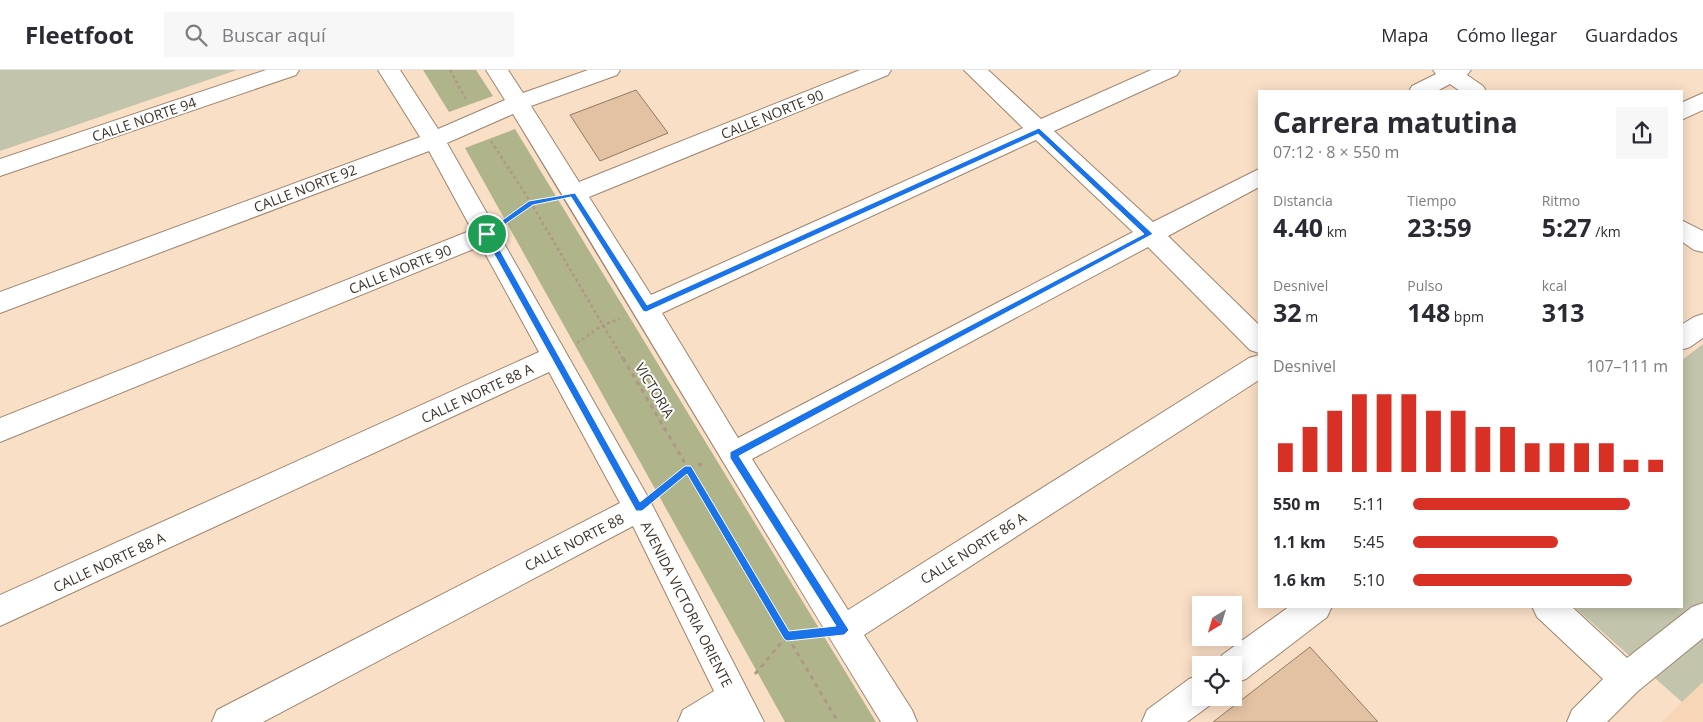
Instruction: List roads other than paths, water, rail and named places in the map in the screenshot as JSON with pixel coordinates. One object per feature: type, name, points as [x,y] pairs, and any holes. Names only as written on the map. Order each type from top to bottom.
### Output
[{"type":"street","name":"CALLE NORTE 94","points":[[0,168],[288,70]]},
{"type":"street","name":"AVENIDA VICTORIA ORIENTE","points":[[389,70],[434,140],[639,508],[740,710]]},
{"type":"street","points":[[497,70],[646,309],[733,455],[900,722]]},
{"type":"street","name":"CALLE NORTE 92","points":[[0,303],[434,140],[518,103],[609,70]]},
{"type":"street","name":"CALLE NORTE 90","points":[[573,194],[880,70]]},
{"type":"street","points":[[975,70],[1150,234],[1258,341]]},
{"type":"street","points":[[646,309],[1169,70]]},
{"type":"street","points":[[1422,90],[1452,72],[1474,90]]},
{"type":"street","points":[[1683,112],[1703,100]]},
{"type":"street","points":[[733,455],[1258,178]]},
{"type":"street","points":[[1683,230],[1703,243]]},
{"type":"street","name":"CALLE NORTE 90","points":[[0,430],[487,234]]},
{"type":"street","points":[[1683,338],[1703,324]]},
{"type":"street","name":"CALLE NORTE 88 A","points":[[0,611],[555,357]]},
{"type":"street","name":"CALLE NORTE 86 A","points":[[844,630],[1258,367]]},
{"type":"street","name":"CALLE NORTE 88","points":[[229,722],[639,508]]},
{"type":"street","points":[[1242,661],[1313,608]]},
{"type":"street","points":[[1550,608],[1626,679]]},
{"type":"street","points":[[1584,722],[1626,679],[1703,618]]},
{"type":"street","points":[[1159,722],[1192,698]]},
{"type":"street","points":[[695,722],[740,710]]}]
